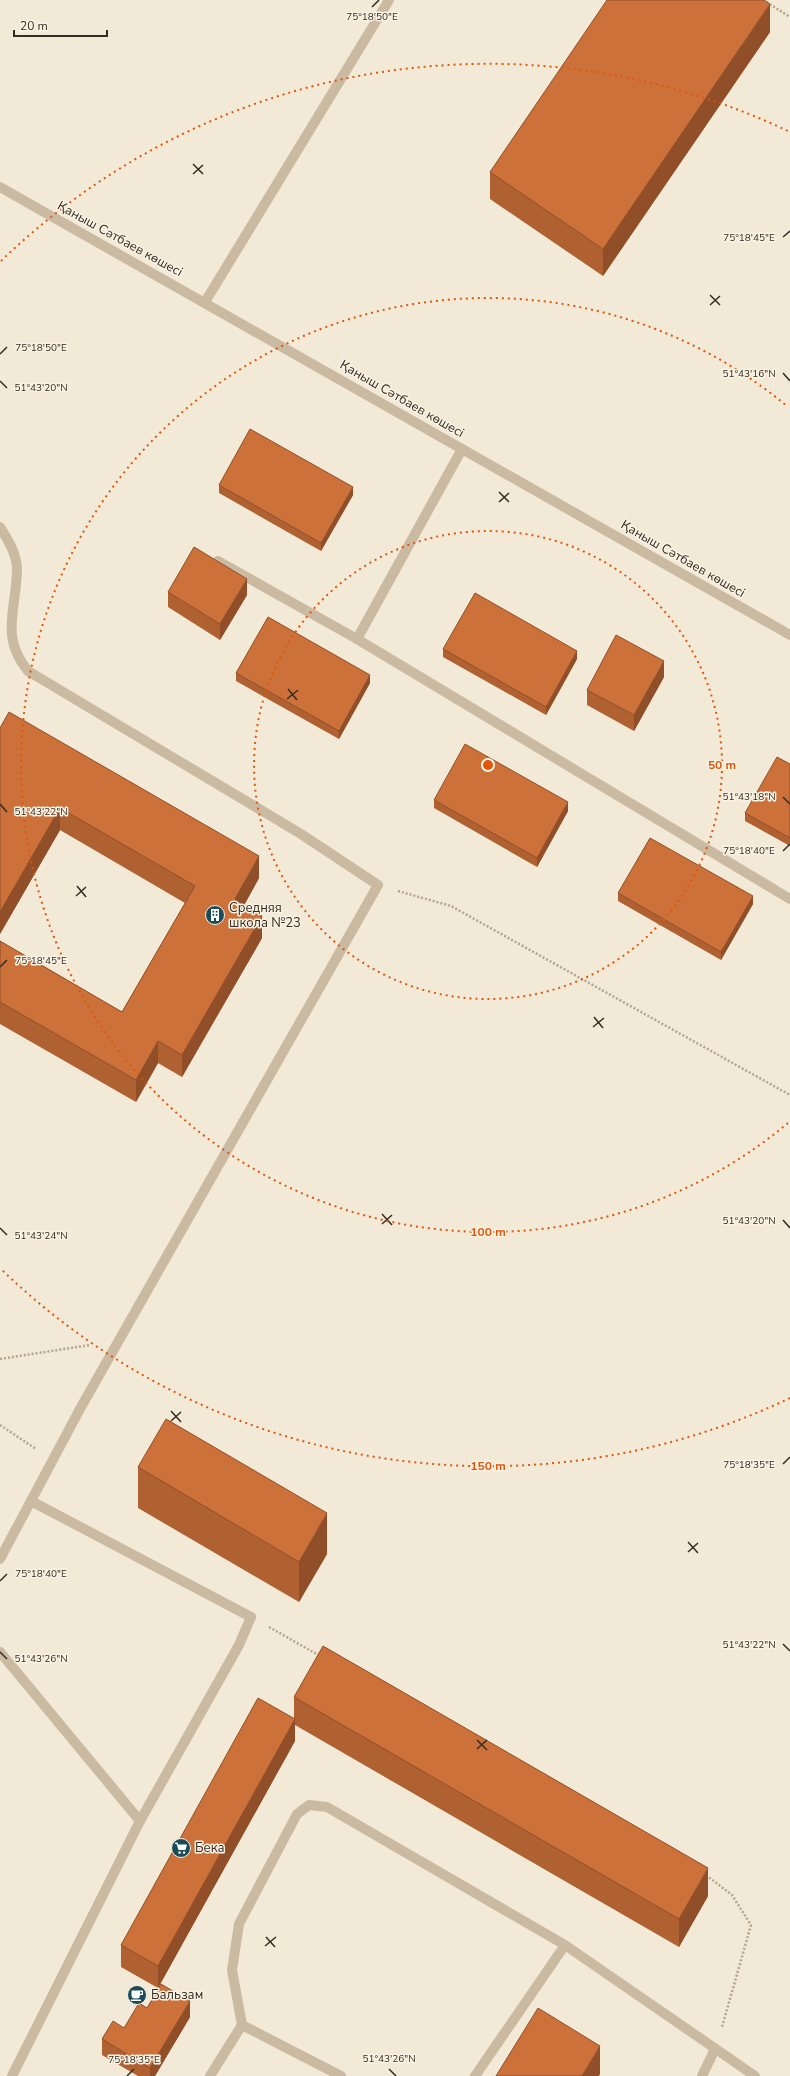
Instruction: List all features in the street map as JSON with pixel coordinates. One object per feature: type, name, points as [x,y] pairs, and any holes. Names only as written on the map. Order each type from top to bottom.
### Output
[{"type":"street","points":[[205,302],[389,0]]},
{"type":"street","name":"Қаныш Сәтбаев көшесі","points":[[0,187],[790,635]]},
{"type":"street","points":[[356,639],[462,449]]},
{"type":"street","points":[[0,527],[12,548],[17,569],[7,634],[15,659],[28,671],[301,834],[378,885],[118,1341],[0,1559]]},
{"type":"street","points":[[218,561],[356,639],[790,899]]},
{"type":"street","points":[[12,2076],[140,1821],[240,1645],[251,1617],[31,1501]]},
{"type":"street","points":[[0,1652],[140,1821]]},
{"type":"street","points":[[210,2076],[242,2024],[232,1970],[239,1924],[297,1814],[309,1805],[327,1807],[565,1945],[755,2076]]},
{"type":"street","points":[[475,2076],[565,1945]]},
{"type":"street","points":[[242,2024],[341,2076]]},
{"type":"street","points":[[702,2076],[715,2049]]},
{"type":"path","points":[[763,0],[790,17]]},
{"type":"path","points":[[378,885],[451,906],[790,1095]]},
{"type":"path","points":[[0,1359],[118,1341]]},
{"type":"path","points":[[0,1425],[53,1460]]},
{"type":"path","points":[[251,1617],[327,1660]]},
{"type":"path","points":[[700,1872],[714,1880],[732,1896],[751,1925],[715,2049]]},
{"type":"building","points":[[607,0],[764,0],[770,4],[603,249],[490,172]]},
{"type":"building","points":[[250,429],[353,487],[321,543],[219,485]]},
{"type":"building","points":[[194,547],[247,579],[220,624],[168,592]]},
{"type":"building","points":[[475,593],[577,651],[546,707],[443,649]]},
{"type":"building","points":[[268,617],[370,675],[339,731],[236,673]]},
{"type":"building","points":[[616,635],[664,661],[634,715],[587,690]]},
{"type":"building","name":"Средняя школа №23","points":[[9,712],[259,856],[235,899],[262,916],[182,1055],[158,1041],[136,1080],[0,1002],[0,941],[122,1012],[195,886],[60,808],[0,912],[0,728]]},
{"type":"building","points":[[465,744],[568,802],[537,858],[434,800]]},
{"type":"building","points":[[777,757],[790,764],[790,838],[745,813]]},
{"type":"building","points":[[650,838],[753,896],[721,952],[618,893]]},
{"type":"building","points":[[166,1419],[327,1513],[299,1562],[138,1467]]},
{"type":"building","points":[[323,1646],[708,1868],[679,1919],[294,1697]]},
{"type":"building","points":[[258,1698],[295,1719],[158,1966],[121,1945]]},
{"type":"building","points":[[161,1984],[190,2001],[150,2068],[102,2039],[113,2021],[124,2028],[139,2003],[147,2008]]},
{"type":"building","points":[[538,2008],[600,2046],[582,2076],[496,2076]]},
{"type":"place","name":"Средняя школа №23","points":[[215,915]]},
{"type":"place","name":"Бека","points":[[181,1848]]},
{"type":"place","name":"Бальзам","points":[[137,1995]]}]
